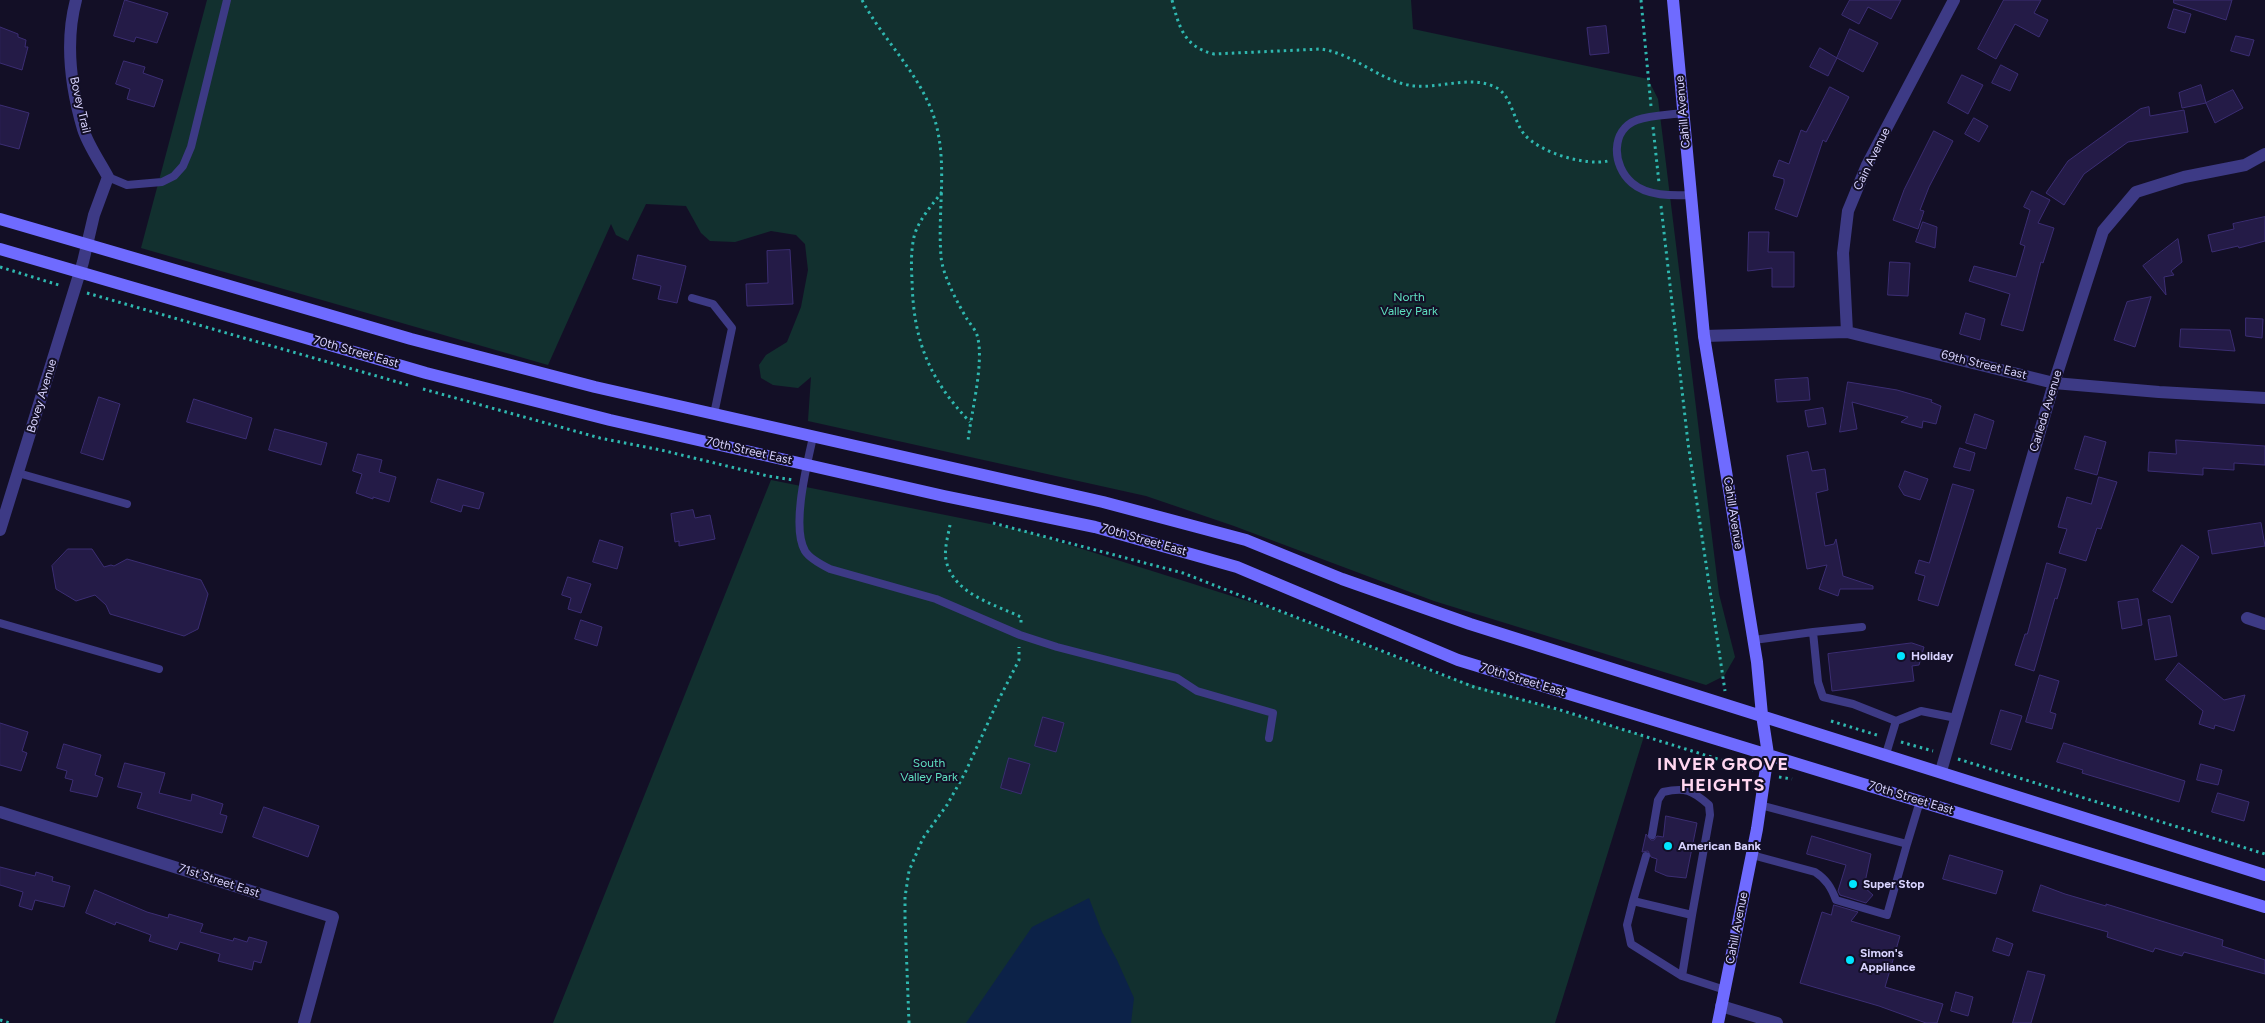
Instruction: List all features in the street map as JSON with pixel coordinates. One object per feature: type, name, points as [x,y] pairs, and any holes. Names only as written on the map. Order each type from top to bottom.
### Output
[{"type":"main road","name":"Cahill Avenue","points":[[1673,0],[1704,336],[1754,640],[1768,754],[1752,855],[1718,1023]]},
{"type":"main road","name":"70th Street East","points":[[0,219],[411,339],[595,387],[1103,502],[1246,540],[1342,579],[1470,624],[2265,875]]},
{"type":"main road","name":"70th Street East","points":[[0,249],[82,267],[426,373],[610,420],[944,496],[1095,526],[1237,567],[1458,660],[2265,907]]},
{"type":"street","name":"Bovey Trail","points":[[76,0],[71,19],[70,55],[73,79],[84,131],[108,177]]},
{"type":"street","name":"Cain Avenue","points":[[1847,332],[1843,253],[1848,211],[1867,165],[1954,0]]},
{"type":"street","name":"Carleda Avenue","points":[[1941,772],[2054,383],[2103,231],[2136,192],[2184,177],[2245,165],[2265,154]]},
{"type":"street","points":[[82,267],[94,215],[108,177]]},
{"type":"street","name":"Bovey Avenue","points":[[0,530],[82,267]]},
{"type":"street","name":"69th Street East","points":[[1704,336],[1847,332],[2054,383],[2159,392],[2265,398]]},
{"type":"street","points":[[2247,618],[2265,624]]},
{"type":"street","name":"71st Street East","points":[[0,812],[332,917],[304,1023]]},
{"type":"street","points":[[1722,1006],[1777,1023]]},
{"type":"lane","points":[[108,177],[127,185],[162,182],[174,176],[183,166],[191,147],[227,0]]},
{"type":"lane","points":[[1683,113],[1637,120],[1625,127],[1617,139],[1618,159],[1621,170],[1632,183],[1644,190],[1672,196],[1691,195]]},
{"type":"lane","points":[[692,298],[713,304],[732,328],[714,414]]},
{"type":"lane","points":[[813,436],[800,509],[801,540],[806,553],[830,570],[936,599],[1020,635],[1057,647],[1177,678],[1197,691],[1273,713],[1269,738]]},
{"type":"lane","points":[[18,473],[127,504]]},
{"type":"lane","points":[[0,623],[159,669]]},
{"type":"lane","points":[[1754,640],[1862,627]]},
{"type":"lane","points":[[1813,632],[1818,682],[1823,697],[1853,704],[1896,721],[1921,711],[1956,718]]},
{"type":"lane","points":[[1886,754],[1896,721]]},
{"type":"lane","points":[[1652,835],[1658,800],[1663,792],[1679,789],[1696,793],[1709,805],[1710,815],[1682,976]]},
{"type":"lane","points":[[1752,855],[1815,872],[1823,877],[1836,900],[1887,915],[1920,801]]},
{"type":"lane","points":[[1760,805],[1907,844]]},
{"type":"lane","points":[[1646,856],[1627,925],[1631,944],[1682,976],[1724,990]]},
{"type":"lane","points":[[1633,901],[1692,915]]},
{"type":"path","points":[[862,0],[872,20],[923,90],[932,111],[940,151],[942,191],[941,259],[966,318],[977,334],[979,361],[968,441]]},
{"type":"path","points":[[1172,0],[1178,24],[1184,36],[1202,51],[1214,54],[1321,49],[1337,51],[1409,86],[1469,82],[1494,86],[1504,93],[1524,134],[1533,141],[1586,163],[1600,163],[1618,159]]},
{"type":"path","points":[[1642,0],[1652,117],[1688,443],[1728,705]]},
{"type":"path","points":[[942,191],[923,217],[915,235],[912,267],[914,317],[929,366],[937,382],[952,403],[970,422]]},
{"type":"path","points":[[0,267],[74,290],[410,385]]},
{"type":"path","points":[[419,388],[600,438],[661,450],[768,476],[804,481]]},
{"type":"path","points":[[989,522],[1183,573],[1474,686],[1557,709],[1719,761],[1732,763],[1734,744]]},
{"type":"path","points":[[950,525],[946,559],[957,580],[978,598],[1021,617]]},
{"type":"path","points":[[909,1023],[905,897],[909,871],[923,838],[947,805],[965,774],[1019,660]]},
{"type":"path","points":[[0,1020],[10,1023]]},
{"type":"green space","name":"North Valley Park","points":[[207,0],[1411,0],[1413,29],[1648,79],[1658,99],[1719,594],[1735,657],[1724,676],[1706,685],[1434,601],[1234,526],[1146,496],[808,421],[811,377],[798,388],[773,385],[761,378],[759,365],[766,355],[787,342],[801,307],[808,270],[805,244],[796,235],[771,231],[735,242],[710,241],[701,233],[686,206],[646,204],[628,241],[616,235],[611,224],[548,365],[141,248]]},
{"type":"green space","name":"South Valley Park","points":[[771,480],[1025,531],[1276,610],[1437,674],[1644,736],[1555,1023],[553,1023]]},
{"type":"water","points":[[1089,898],[1102,932],[1134,998],[1131,1023],[966,1023],[1032,927]]},
{"type":"building","points":[[125,0],[168,13],[157,43],[136,37],[134,42],[114,36]]},
{"type":"building","points":[[1850,0],[1901,0],[1891,19],[1868,7],[1859,24],[1842,15]]},
{"type":"building","points":[[2004,0],[2041,0],[2034,13],[2048,20],[2039,37],[2015,24],[1996,59],[1978,49]]},
{"type":"building","points":[[2174,0],[2232,0],[2226,20],[2174,3]]},
{"type":"building","points":[[2174,9],[2191,14],[2185,33],[2168,28]]},
{"type":"building","points":[[1606,26],[1609,53],[1590,55],[1587,28]]},
{"type":"building","points":[[0,27],[18,34],[18,37],[26,40],[25,47],[28,47],[22,70],[0,63]]},
{"type":"building","points":[[1850,29],[1878,43],[1863,72],[1837,58]]},
{"type":"building","points":[[2236,36],[2254,40],[2249,56],[2231,51]]},
{"type":"building","points":[[1820,48],[1837,58],[1828,76],[1810,67]]},
{"type":"building","points":[[124,61],[145,67],[143,73],[163,80],[154,107],[127,99],[130,89],[116,84]]},
{"type":"building","points":[[2001,65],[2018,74],[2010,91],[1992,83]]},
{"type":"building","points":[[1962,75],[1983,85],[1968,114],[1948,103]]},
{"type":"building","points":[[2201,85],[2206,103],[2182,108],[2179,93]]},
{"type":"building","points":[[1830,87],[1849,97],[1826,142],[1823,140],[1797,217],[1775,209],[1784,179],[1773,176],[1779,160],[1789,164],[1801,130],[1806,132]]},
{"type":"building","points":[[2233,90],[2243,108],[2215,123],[2206,103]]},
{"type":"building","points":[[0,105],[29,113],[19,149],[0,144]]},
{"type":"building","points":[[2149,107],[2150,116],[2184,110],[2188,132],[2128,142],[2084,174],[2064,205],[2046,193],[2068,161],[2140,109]]},
{"type":"building","points":[[1974,118],[1988,126],[1979,142],[1965,134]]},
{"type":"building","points":[[1934,131],[1953,141],[1929,187],[1920,210],[1924,211],[1918,229],[1893,220],[1904,190]]},
{"type":"building","points":[[2032,191],[2050,200],[2038,223],[2054,228],[2043,263],[2041,262],[2023,331],[2001,325],[2010,294],[1969,281],[1974,266],[2016,277],[2025,246],[2020,244],[2030,210],[2024,207]]},
{"type":"building","points":[[2265,217],[2265,241],[2239,248],[2238,246],[2212,252],[2208,235],[2234,229],[2233,224]]},
{"type":"building","points":[[1923,222],[1937,227],[1935,248],[1916,242]]},
{"type":"building","points":[[1749,232],[1769,232],[1768,252],[1794,252],[1794,287],[1772,287],[1772,268],[1748,271]]},
{"type":"building","points":[[2178,239],[2182,262],[2171,271],[2174,275],[2164,277],[2166,295],[2143,266]]},
{"type":"building","points":[[790,250],[793,304],[747,306],[746,284],[768,283],[767,251]]},
{"type":"building","points":[[638,255],[686,266],[677,303],[658,299],[661,286],[633,279]]},
{"type":"building","points":[[1890,262],[1910,263],[1908,296],[1888,295]]},
{"type":"building","points":[[2151,297],[2135,347],[2114,340],[2127,302]]},
{"type":"building","points":[[1966,313],[1985,319],[1980,340],[1960,334]]},
{"type":"building","points":[[2246,318],[2263,319],[2262,338],[2246,336]]},
{"type":"building","points":[[2181,329],[2230,330],[2235,351],[2180,347]]},
{"type":"building","points":[[1808,378],[1810,400],[1777,402],[1775,380]]},
{"type":"building","points":[[1848,382],[1897,390],[1932,400],[1931,402],[1941,406],[1936,424],[1923,421],[1922,428],[1901,422],[1908,417],[1852,402],[1857,429],[1840,432]]},
{"type":"building","points":[[99,397],[120,404],[103,460],[81,453]]},
{"type":"building","points":[[194,399],[252,418],[246,439],[187,422]]},
{"type":"building","points":[[1823,408],[1826,424],[1808,427],[1805,411]]},
{"type":"building","points":[[1975,414],[1994,421],[1986,449],[1966,443]]},
{"type":"building","points":[[275,429],[327,443],[321,465],[269,450]]},
{"type":"building","points":[[2085,436],[2106,442],[2097,475],[2075,469]]},
{"type":"building","points":[[2176,440],[2265,446],[2265,465],[2234,463],[2234,470],[2203,468],[2203,475],[2148,471],[2149,452],[2176,454]]},
{"type":"building","points":[[1960,448],[1975,453],[1970,471],[1954,467]]},
{"type":"building","points":[[1808,452],[1812,471],[1825,469],[1828,490],[1816,493],[1825,546],[1834,544],[1836,539],[1843,576],[1873,586],[1873,589],[1840,589],[1838,596],[1819,589],[1827,565],[1807,569],[1787,456]]},
{"type":"building","points":[[358,454],[382,460],[379,472],[396,477],[389,502],[356,493],[362,474],[353,471]]},
{"type":"building","points":[[1905,471],[1928,479],[1920,500],[1904,495],[1899,487]]},
{"type":"building","points":[[2099,477],[2117,482],[2101,529],[2097,528],[2086,561],[2059,553],[2067,529],[2058,527],[2067,497],[2091,504]]},
{"type":"building","points":[[438,479],[484,493],[479,509],[463,505],[461,512],[431,502]]},
{"type":"building","points":[[1953,484],[1974,490],[1938,606],[1918,600],[1925,576],[1915,573],[1919,560],[1929,563]]},
{"type":"building","points":[[693,510],[695,518],[710,515],[715,539],[679,546],[679,541],[675,542],[671,514]]},
{"type":"building","points":[[2261,523],[2265,546],[2212,554],[2208,531]]},
{"type":"building","points":[[600,540],[623,547],[617,569],[593,562]]},
{"type":"building","points":[[2182,545],[2199,557],[2172,603],[2153,591]]},
{"type":"building","points":[[68,549],[92,549],[104,567],[114,566],[127,559],[201,580],[208,594],[198,629],[184,636],[110,614],[106,605],[95,595],[76,601],[56,589],[52,566]]},
{"type":"building","points":[[2047,563],[2066,569],[2057,599],[2055,598],[2034,671],[2015,665],[2025,634],[2027,634]]},
{"type":"building","points":[[568,577],[591,584],[581,613],[568,609],[571,598],[562,595]]},
{"type":"building","points":[[2138,599],[2142,625],[2122,629],[2118,602]]},
{"type":"building","points":[[2170,616],[2177,656],[2155,660],[2148,620]]},
{"type":"building","points":[[581,620],[602,627],[597,646],[575,639]]},
{"type":"building","points":[[1912,643],[1924,647],[1919,665],[1912,666],[1914,681],[1832,691],[1828,654]]},
{"type":"building","points":[[2179,663],[2224,700],[2245,695],[2234,731],[2215,725],[2214,729],[2199,724],[2203,711],[2166,680]]},
{"type":"building","points":[[2040,675],[2059,681],[2050,712],[2056,714],[2052,729],[2026,722]]},
{"type":"building","points":[[2001,710],[2022,716],[2011,750],[1991,744]]},
{"type":"building","points":[[1043,717],[1064,723],[1056,752],[1035,746]]},
{"type":"building","points":[[0,723],[28,732],[22,751],[27,753],[21,771],[0,765]]},
{"type":"building","points":[[2064,743],[2185,781],[2179,802],[2082,773],[2083,770],[2057,762]]},
{"type":"building","points":[[64,744],[101,755],[95,775],[103,778],[97,797],[70,791],[73,780],[65,778],[67,771],[57,768]]},
{"type":"building","points":[[1009,758],[1030,764],[1021,794],[1001,788]]},
{"type":"building","points":[[125,763],[165,773],[159,793],[191,801],[192,794],[223,804],[220,814],[227,816],[222,833],[137,808],[142,793],[118,787]]},
{"type":"building","points":[[2201,764],[2222,770],[2218,785],[2197,780]]},
{"type":"building","points":[[2218,793],[2249,802],[2244,821],[2212,812]]},
{"type":"building","points":[[264,807],[319,826],[308,857],[253,837]]},
{"type":"building","name":"American Bank","points":[[1666,816],[1697,823],[1686,878],[1667,876],[1655,871],[1657,859],[1651,857],[1648,851],[1642,852],[1646,834],[1651,840],[1654,840],[1657,836],[1663,837]]},
{"type":"building","points":[[1812,836],[1871,854],[1864,887],[1873,895],[1866,903],[1840,895],[1838,891],[1846,865],[1807,854]]},
{"type":"building","points":[[1950,855],[2003,871],[1996,894],[1943,879]]},
{"type":"building","points":[[0,867],[35,876],[36,872],[53,877],[52,881],[70,886],[64,907],[35,900],[32,910],[19,906],[23,892],[0,885]]},
{"type":"building","points":[[2041,885],[2065,894],[2106,906],[2106,904],[2223,940],[2222,946],[2265,960],[2265,974],[2184,952],[2182,956],[2155,948],[2153,952],[2107,937],[2108,932],[2033,911]]},
{"type":"building","points":[[95,890],[147,912],[168,918],[169,914],[203,924],[200,932],[233,941],[234,938],[247,942],[249,937],[267,942],[261,963],[254,961],[252,970],[218,961],[220,954],[180,942],[177,950],[149,941],[151,935],[116,922],[115,925],[86,913]]},
{"type":"building","name":"Simon's Appliance","points":[[1834,905],[1858,912],[1851,921],[1900,936],[1885,987],[1943,1004],[1937,1023],[1926,1023],[1879,1006],[1800,983],[1822,912],[1831,915]]},
{"type":"building","points":[[1997,938],[2013,944],[2009,956],[1993,951]]},
{"type":"building","points":[[2028,971],[2045,975],[2031,1023],[2013,1023]]},
{"type":"building","points":[[1956,992],[1973,997],[1968,1016],[1951,1011]]},
{"type":"place","name":"Holiday","points":[[1901,656]]},
{"type":"place","name":"American Bank","points":[[1668,846]]},
{"type":"place","name":"Super Stop","points":[[1853,884]]},
{"type":"place","name":"Simon's Appliance","points":[[1850,960]]},
{"type":"district","name":"INVER GROVE HEIGHTS","points":[[1723,775]]}]
